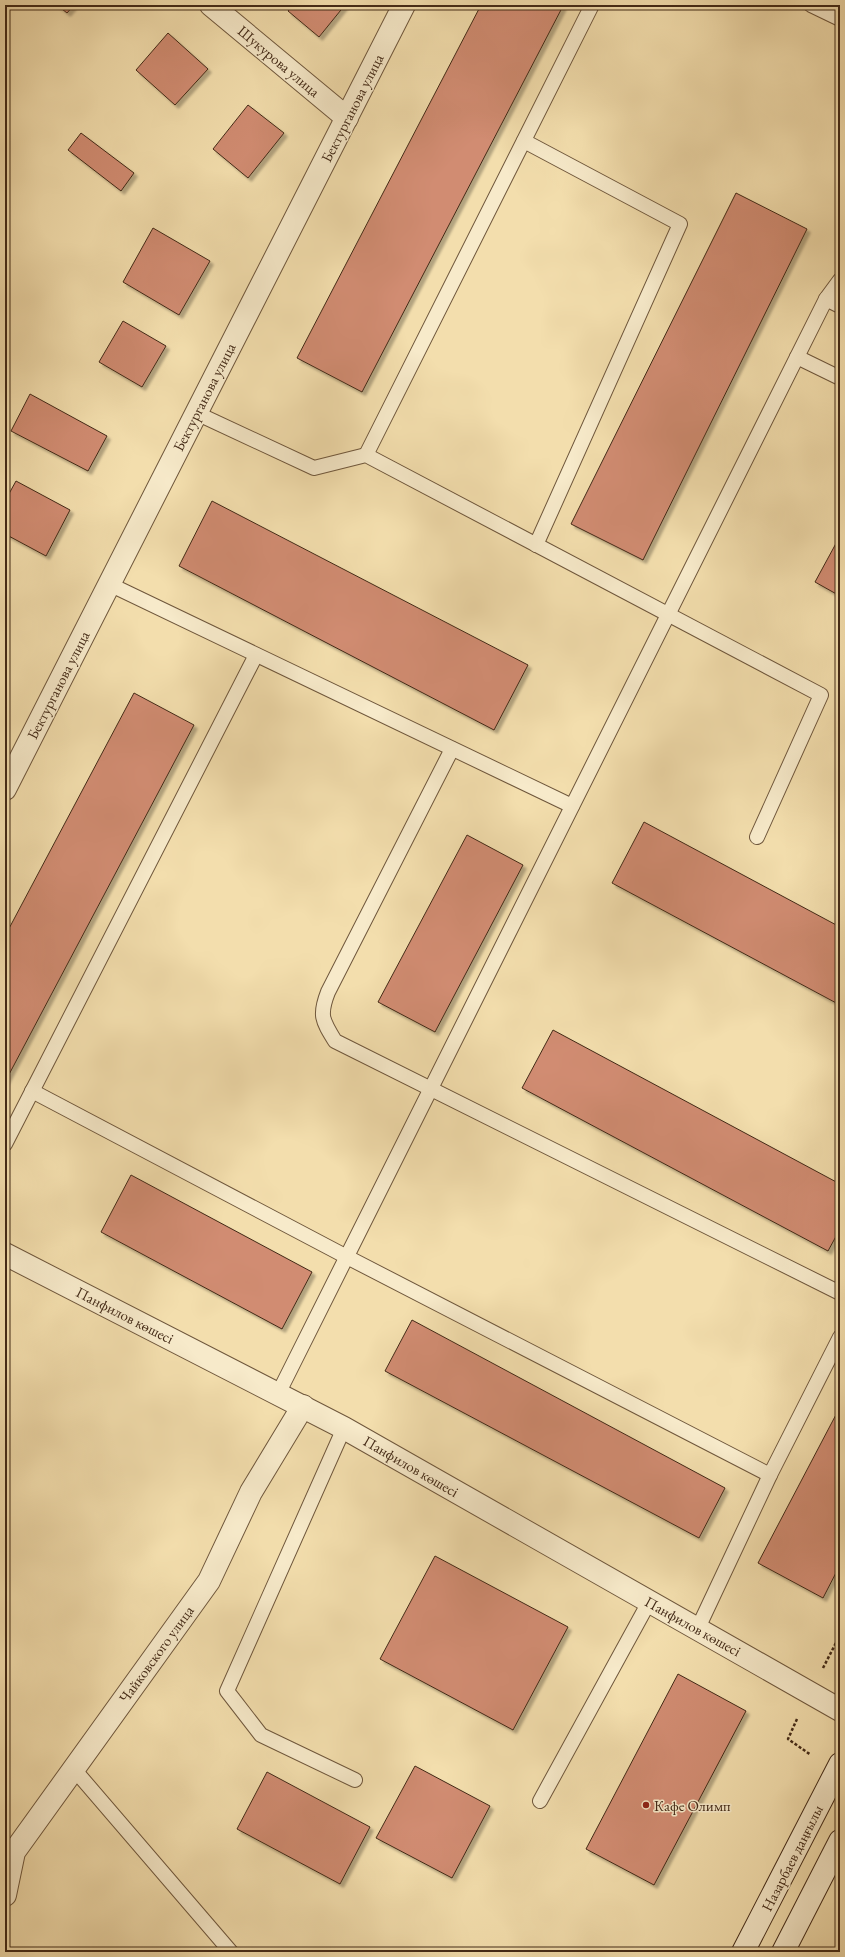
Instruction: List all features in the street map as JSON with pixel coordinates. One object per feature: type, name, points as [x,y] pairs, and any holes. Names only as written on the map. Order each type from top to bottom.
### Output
[{"type":"street","name":"Шукурова улица","points":[[211,5],[347,118]]},
{"type":"street","name":"Бектурганова улица","points":[[5,788],[404,5]]},
{"type":"street","name":"Панфилов көшесі","points":[[5,1254],[344,1428],[840,1710]]},
{"type":"street","name":"Чайковского улица","points":[[5,1895],[14,1852],[208,1581],[251,1492],[303,1406]]},
{"type":"street","name":"Назарбаев даңғылы","points":[[743,1952],[840,1764]]},
{"type":"street","points":[[783,1952],[840,1841]]},
{"type":"lane","points":[[366,455],[592,5]]},
{"type":"lane","points":[[811,5],[840,19]]},
{"type":"lane","points":[[524,140],[680,224],[536,545]]},
{"type":"lane","points":[[278,1394],[826,299],[840,280]]},
{"type":"lane","points":[[826,299],[840,306]]},
{"type":"lane","points":[[797,357],[840,378]]},
{"type":"lane","points":[[196,413],[314,468],[366,455],[821,695],[757,838]]},
{"type":"lane","points":[[109,584],[572,806]]},
{"type":"lane","points":[[5,1144],[256,655]]},
{"type":"lane","points":[[452,749],[331,985],[321,1008],[325,1025],[335,1041],[430,1090],[840,1293]]},
{"type":"lane","points":[[32,1091],[346,1257],[770,1475]]},
{"type":"lane","points":[[698,1628],[770,1475],[840,1337]]},
{"type":"lane","points":[[344,1428],[227,1691],[261,1735],[355,1780]]},
{"type":"lane","points":[[540,1801],[649,1602]]},
{"type":"lane","points":[[73,1768],[231,1952]]},
{"type":"building","points":[[57,5],[74,5],[67,13]]},
{"type":"building","points":[[293,5],[345,5],[319,37],[288,11]]},
{"type":"building","points":[[481,5],[563,6],[362,392],[297,358]]},
{"type":"building","points":[[168,33],[208,69],[175,105],[136,70]]},
{"type":"building","points":[[248,105],[284,133],[248,178],[213,149]]},
{"type":"building","points":[[81,133],[134,173],[121,191],[68,150]]},
{"type":"building","points":[[736,193],[807,229],[643,560],[571,524]]},
{"type":"building","points":[[153,228],[210,261],[179,315],[123,282]]},
{"type":"building","points":[[123,321],[166,346],[142,387],[99,362]]},
{"type":"building","points":[[30,394],[107,436],[88,471],[11,431]]},
{"type":"building","points":[[16,481],[70,510],[46,556],[5,534],[5,501]]},
{"type":"building","points":[[212,501],[528,665],[494,730],[179,566]]},
{"type":"building","points":[[840,536],[840,596],[815,582]]},
{"type":"building","points":[[134,693],[194,725],[5,1082],[5,936]]},
{"type":"building","points":[[644,822],[840,927],[840,1005],[612,883]]},
{"type":"building","points":[[467,835],[523,865],[435,1032],[378,1002]]},
{"type":"building","points":[[553,1030],[840,1184],[840,1229],[828,1251],[522,1088]]},
{"type":"building","points":[[131,1175],[312,1272],[282,1329],[101,1232]]},
{"type":"building","points":[[412,1320],[725,1488],[699,1538],[385,1371]]},
{"type":"building","points":[[840,1407],[840,1565],[823,1598],[758,1563]]},
{"type":"building","points":[[435,1556],[568,1627],[513,1730],[380,1659]]},
{"type":"building","points":[[678,1674],[746,1711],[654,1885],[586,1849]]},
{"type":"building","points":[[415,1766],[490,1806],[452,1878],[376,1838]]},
{"type":"building","points":[[267,1772],[370,1827],[340,1884],[237,1829]]},
{"type":"place","name":"Кафе Олимп","points":[[646,1805]]}]
